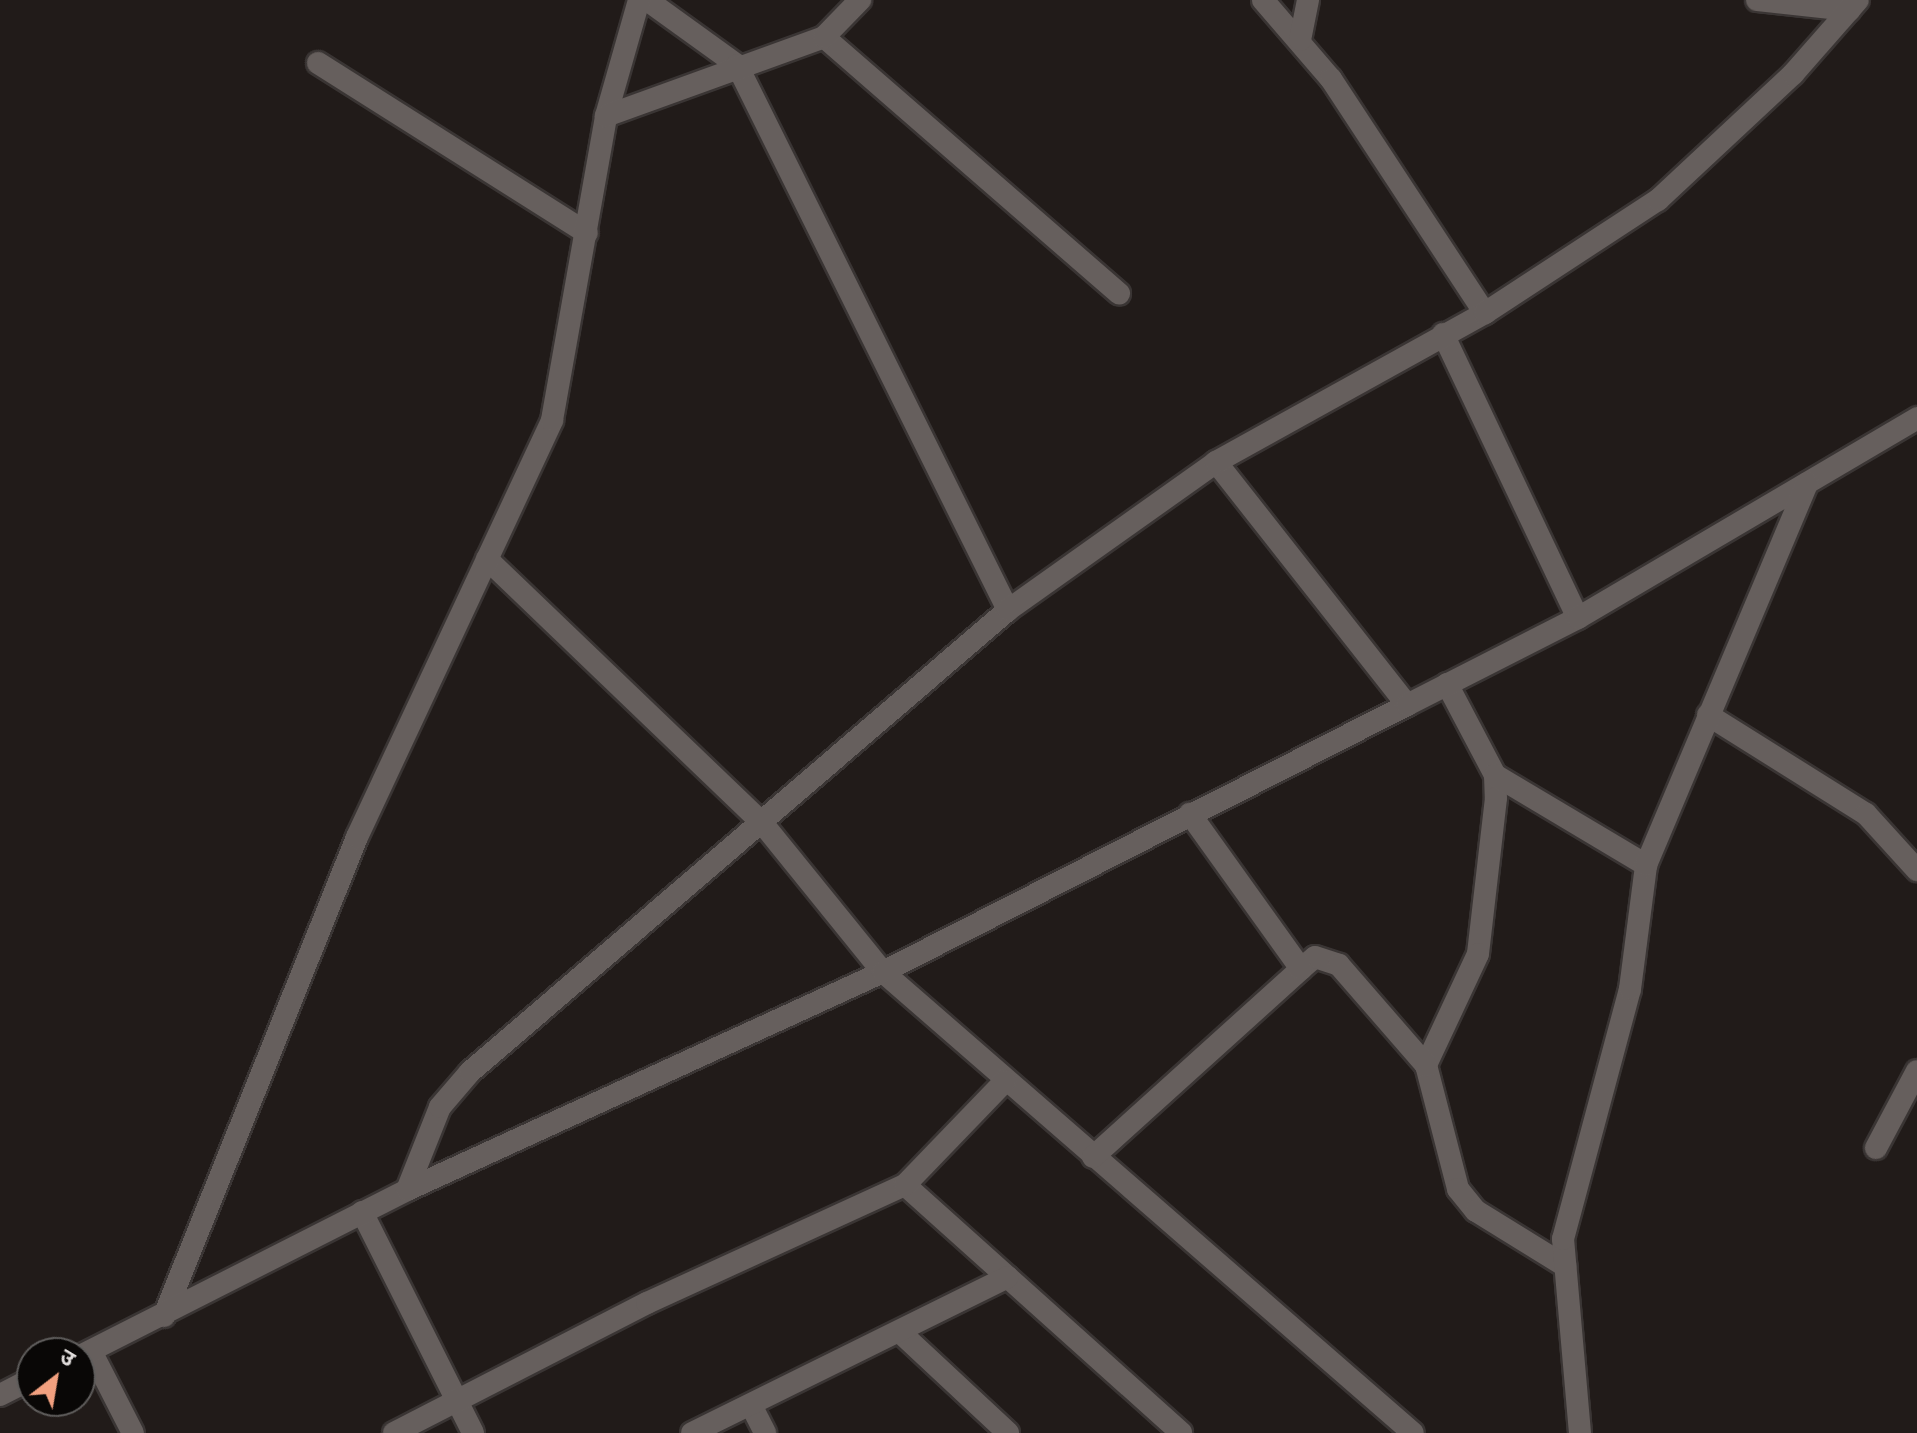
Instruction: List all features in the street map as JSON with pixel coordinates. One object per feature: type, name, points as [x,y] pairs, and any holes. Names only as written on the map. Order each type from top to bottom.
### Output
[{"type":"street","points":[[164,1316],[357,837],[487,559],[563,387],[606,116],[639,0]]},
{"type":"street","points":[[647,0],[737,65],[1008,610]]},
{"type":"street","points":[[606,116],[737,65],[824,37],[860,0]]},
{"type":"street","points":[[1263,0],[1300,40],[1485,313]]},
{"type":"street","points":[[1300,40],[1308,0]]},
{"type":"street","points":[[1757,0],[1854,5]]},
{"type":"street","points":[[407,1190],[451,1091],[1008,610],[1216,462],[1485,313],[1658,200],[1854,5]]},
{"type":"street","points":[[824,37],[1119,293]]},
{"type":"street","points":[[318,63],[587,233]]},
{"type":"street","points":[[1443,334],[1578,618]]},
{"type":"street","points":[[96,1348],[407,1190],[883,972],[1578,618],[1917,418]]},
{"type":"street","points":[[1216,462],[1407,705]]},
{"type":"street","points":[[1580,1433],[1563,1239],[1630,989],[1646,865],[1807,484]]},
{"type":"street","points":[[487,559],[763,824],[883,972],[1413,1433]]},
{"type":"street","points":[[1447,684],[1495,775],[1646,865]]},
{"type":"street","points":[[1708,715],[1866,814],[1917,870]]},
{"type":"street","points":[[1426,1065],[1482,939],[1495,775]]},
{"type":"street","points":[[1190,814],[1301,969]]},
{"type":"street","points":[[1093,1157],[1315,957],[1339,965],[1426,1065],[1458,1189],[1476,1211],[1565,1266]]},
{"type":"street","points":[[1876,1148],[1917,1071]]},
{"type":"street","points":[[394,1433],[457,1399],[905,1185],[1005,1081]]},
{"type":"street","points":[[905,1185],[1181,1433]]},
{"type":"street","points":[[362,1212],[473,1433]]},
{"type":"street","points":[[692,1433],[902,1334],[1007,1277]]},
{"type":"street","points":[[902,1334],[1008,1433]]},
{"type":"street","points":[[96,1370],[133,1433]]},
{"type":"street","points":[[751,1405],[765,1433]]}]
